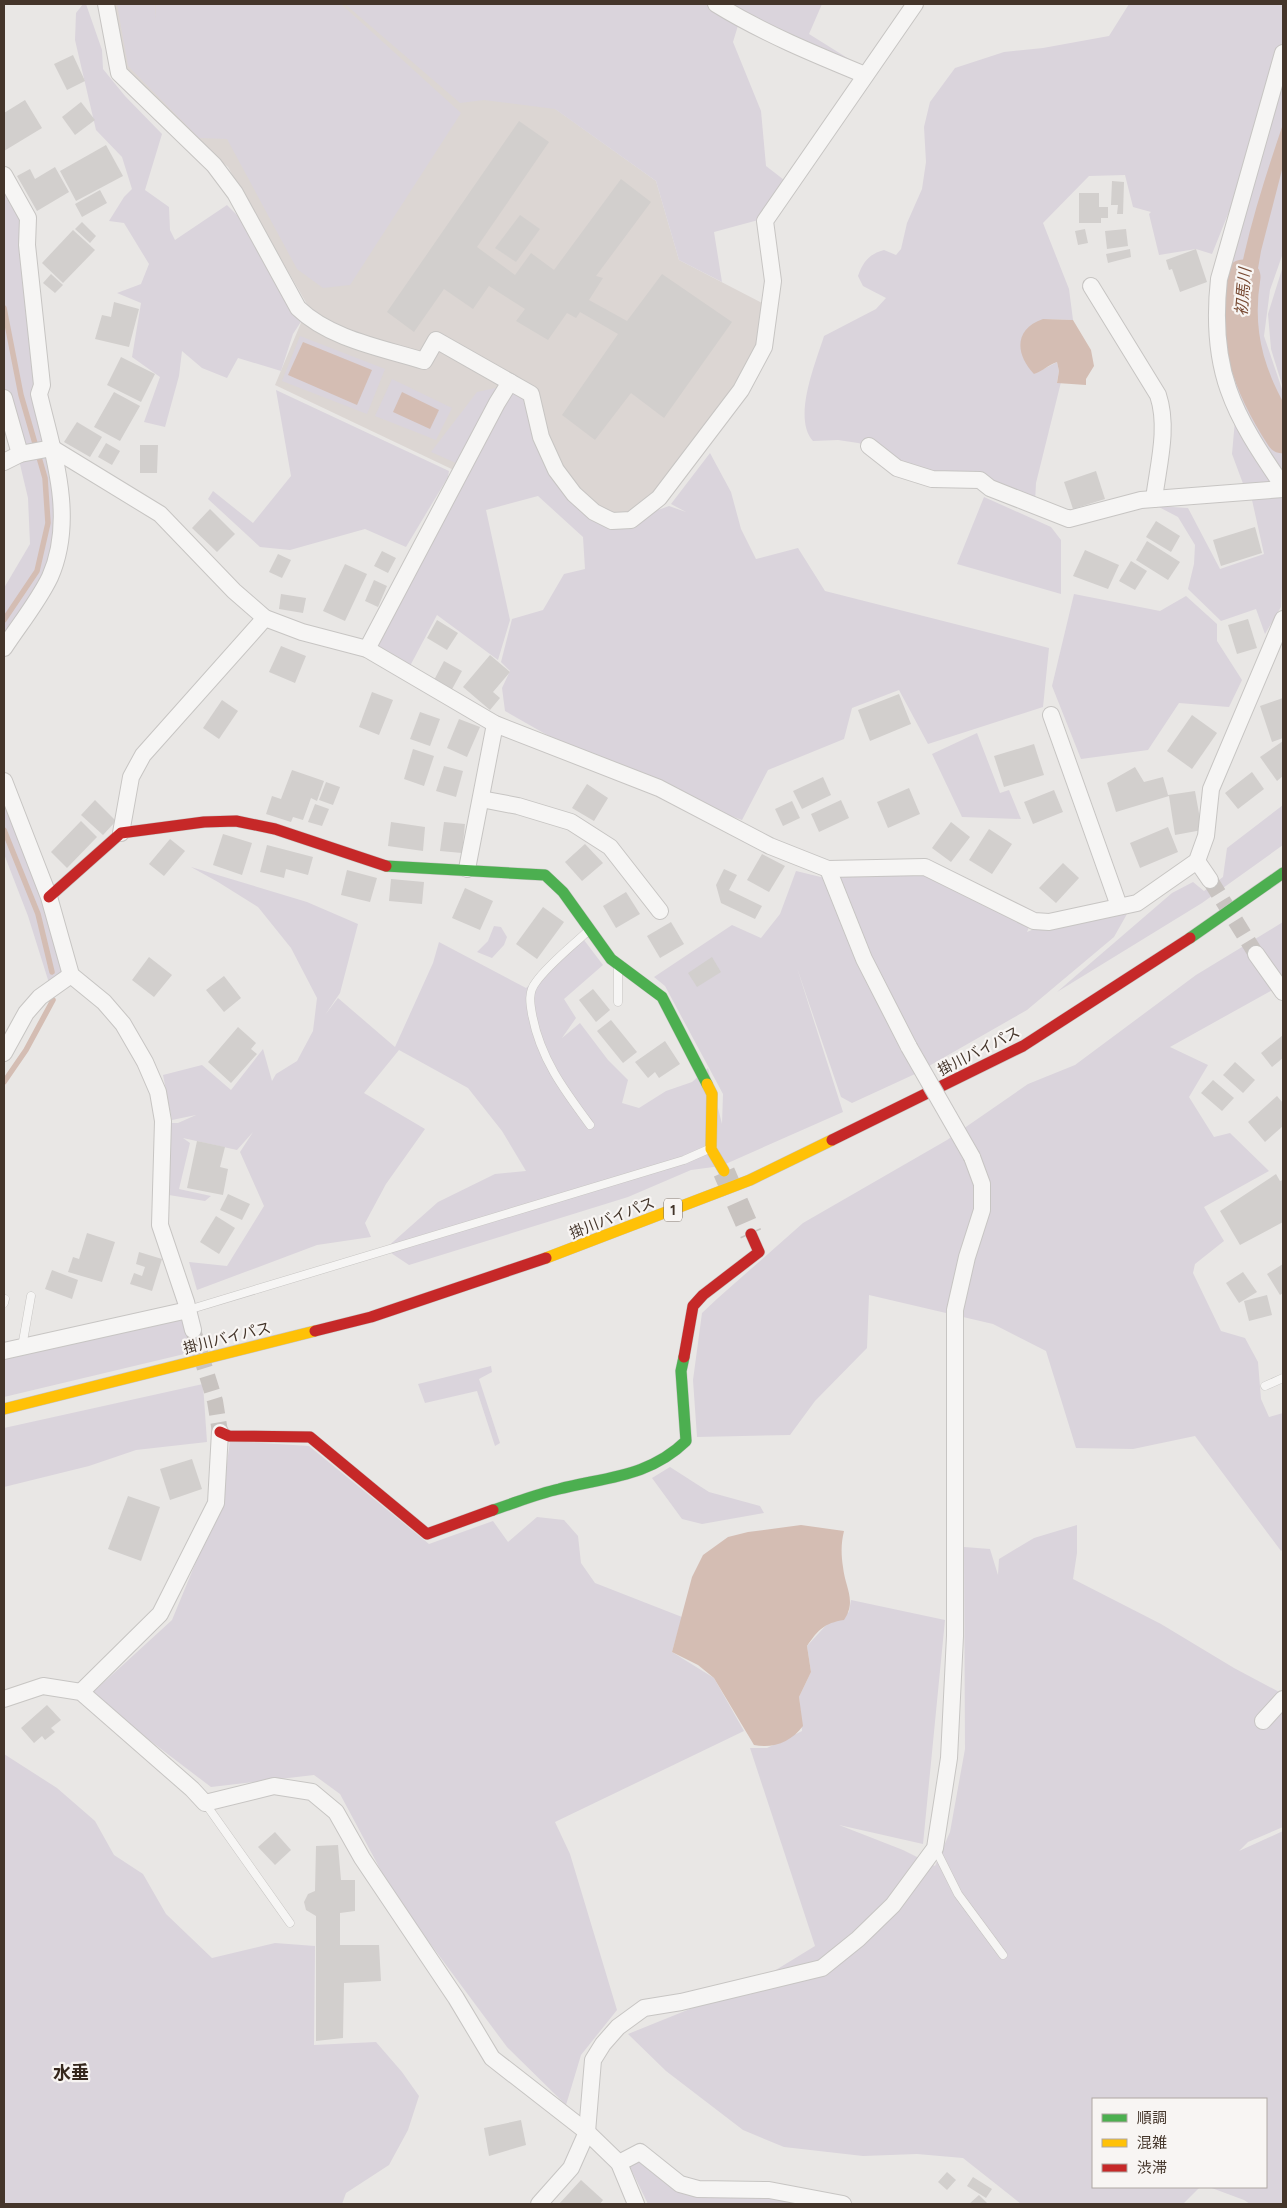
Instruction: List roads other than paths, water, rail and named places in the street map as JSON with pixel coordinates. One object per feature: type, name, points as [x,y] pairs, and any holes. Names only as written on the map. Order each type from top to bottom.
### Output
[{"type":"main road","points":[[49,897],[121,833],[204,822],[236,822],[276,829],[390,867],[468,869],[545,875],[564,892],[611,959],[662,997],[712,1094],[711,1149],[724,1171]]},
{"type":"main road","name":"掛川バイパス","points":[[4,1409],[371,1317],[565,1252],[750,1180],[1023,1046],[1212,924],[1283,873]]},
{"type":"main road","points":[[1023,1046],[1082,1022]]},
{"type":"main road","points":[[220,1432],[229,1436],[310,1437],[427,1534],[557,1490],[643,1470],[676,1453],[686,1441],[681,1371],[693,1306],[702,1296],[759,1252],[751,1234]]},
{"type":"street","points":[[106,4],[119,73],[214,165],[235,193],[298,308],[311,321],[357,340],[424,361],[436,340],[531,394],[540,437],[556,470],[574,494],[594,512],[612,521],[631,520],[659,498],[741,390],[764,347],[774,281],[765,220],[914,4]]},
{"type":"street","points":[[716,4],[740,19],[816,55],[865,75]]},
{"type":"street","points":[[869,446],[897,468],[932,479],[980,480],[990,488],[1069,519],[1141,500],[1283,487],[1253,443],[1230,398],[1218,349],[1216,316],[1219,280],[1283,53]]},
{"type":"street","points":[[4,176],[28,218],[27,246],[42,384],[39,394],[48,448],[63,505],[60,544],[50,577],[4,648]]},
{"type":"street","points":[[1091,286],[1158,395],[1161,403],[1163,426],[1154,499]]},
{"type":"street","points":[[367,649],[497,403],[510,382]]},
{"type":"street","points":[[4,398],[20,454]]},
{"type":"street","points":[[4,462],[20,454],[48,448],[160,514],[234,591],[265,618],[302,632],[367,649],[495,724],[659,788],[770,846],[828,869],[926,867],[1034,921],[1049,922],[1136,903],[1197,861],[1206,836],[1211,788],[1283,619]]},
{"type":"street","points":[[121,833],[131,777],[143,755],[265,618]]},
{"type":"street","points":[[1051,715],[1119,906]]},
{"type":"street","points":[[468,869],[495,724]]},
{"type":"street","points":[[4,781],[49,897],[71,975],[104,1002],[123,1024],[145,1062],[158,1092],[163,1121],[160,1167],[160,1225],[193,1330]]},
{"type":"street","points":[[481,799],[518,806],[571,822],[610,847],[660,911]]},
{"type":"street","points":[[1197,861],[1210,880]]},
{"type":"street","points":[[539,2204],[571,2168],[587,2132],[593,2060],[603,2044],[618,2027],[644,2008],[680,2002],[822,1968],[858,1939],[892,1905],[935,1848],[949,1758],[955,1636],[955,1310],[967,1257],[982,1210],[982,1184],[972,1157],[909,1047],[864,959],[828,869]]},
{"type":"street","points":[[1256,954],[1283,992]]},
{"type":"street","points":[[5,1046],[26,1013],[40,997],[71,975]]},
{"type":"street","points":[[4,1351],[188,1310]]},
{"type":"street","points":[[81,1692],[160,1614],[216,1503],[220,1432]]},
{"type":"street","points":[[4,1699],[43,1686],[81,1692],[192,1789],[205,1803],[274,1786],[312,1792],[336,1812],[362,1858],[456,1998],[492,2058],[587,2132],[619,2163],[636,2204]]},
{"type":"street","points":[[1263,1721],[1283,1699]]},
{"type":"street","points":[[619,2163],[640,2152],[680,2184],[698,2189],[769,2190],[844,2204]]},
{"type":"lane","points":[[589,930],[535,982],[529,997],[536,1036],[559,1084],[590,1125]]},
{"type":"lane","points":[[618,964],[618,1002]]},
{"type":"lane","points":[[188,1310],[684,1160],[711,1149]]},
{"type":"lane","points":[[22,1347],[32,1296]]},
{"type":"lane","points":[[1265,1386],[1283,1378]]},
{"type":"lane","points":[[205,1803],[290,1923]]},
{"type":"lane","points":[[935,1848],[958,1894],[1003,1955]]},
{"type":"water","points":[[1283,124],[1283,166],[1261,251],[1249,321],[1231,327],[1245,249],[1266,174]]},
{"type":"water","points":[[1043,319],[1073,320],[1091,350],[1094,366],[1086,379],[1086,385],[1057,383],[1059,371],[1057,362],[1034,374],[1028,366],[1021,350],[1022,336],[1034,323]]},
{"type":"water","points":[[303,342],[372,370],[357,405],[288,375]]},
{"type":"water","points":[[402,392],[439,410],[430,429],[393,412]]},
{"type":"water","points":[[801,1525],[844,1531],[842,1558],[850,1607],[844,1620],[826,1625],[807,1646],[811,1672],[799,1697],[803,1726],[793,1736],[781,1743],[768,1746],[754,1745],[714,1678],[698,1665],[672,1652],[692,1577],[703,1555],[728,1537],[748,1532]]},
{"type":"waterway","name":"初馬川","points":[[1243,277],[1240,320],[1247,360],[1261,398],[1283,436]]},
{"type":"waterway","points":[[4,308],[21,395],[45,478],[48,523],[37,571],[4,620]]},
{"type":"waterway","points":[[4,830],[38,914],[52,972]]},
{"type":"waterway","points":[[4,1082],[26,1050],[53,1000]]},
{"type":"tunnel","points":[[1210,880],[1256,954]]},
{"type":"tunnel","points":[[724,1172],[751,1234]]},
{"type":"tunnel","points":[[193,1330],[215,1401],[220,1432]]},
{"type":"district","name":"水垂","points":[[71,2073]]}]
